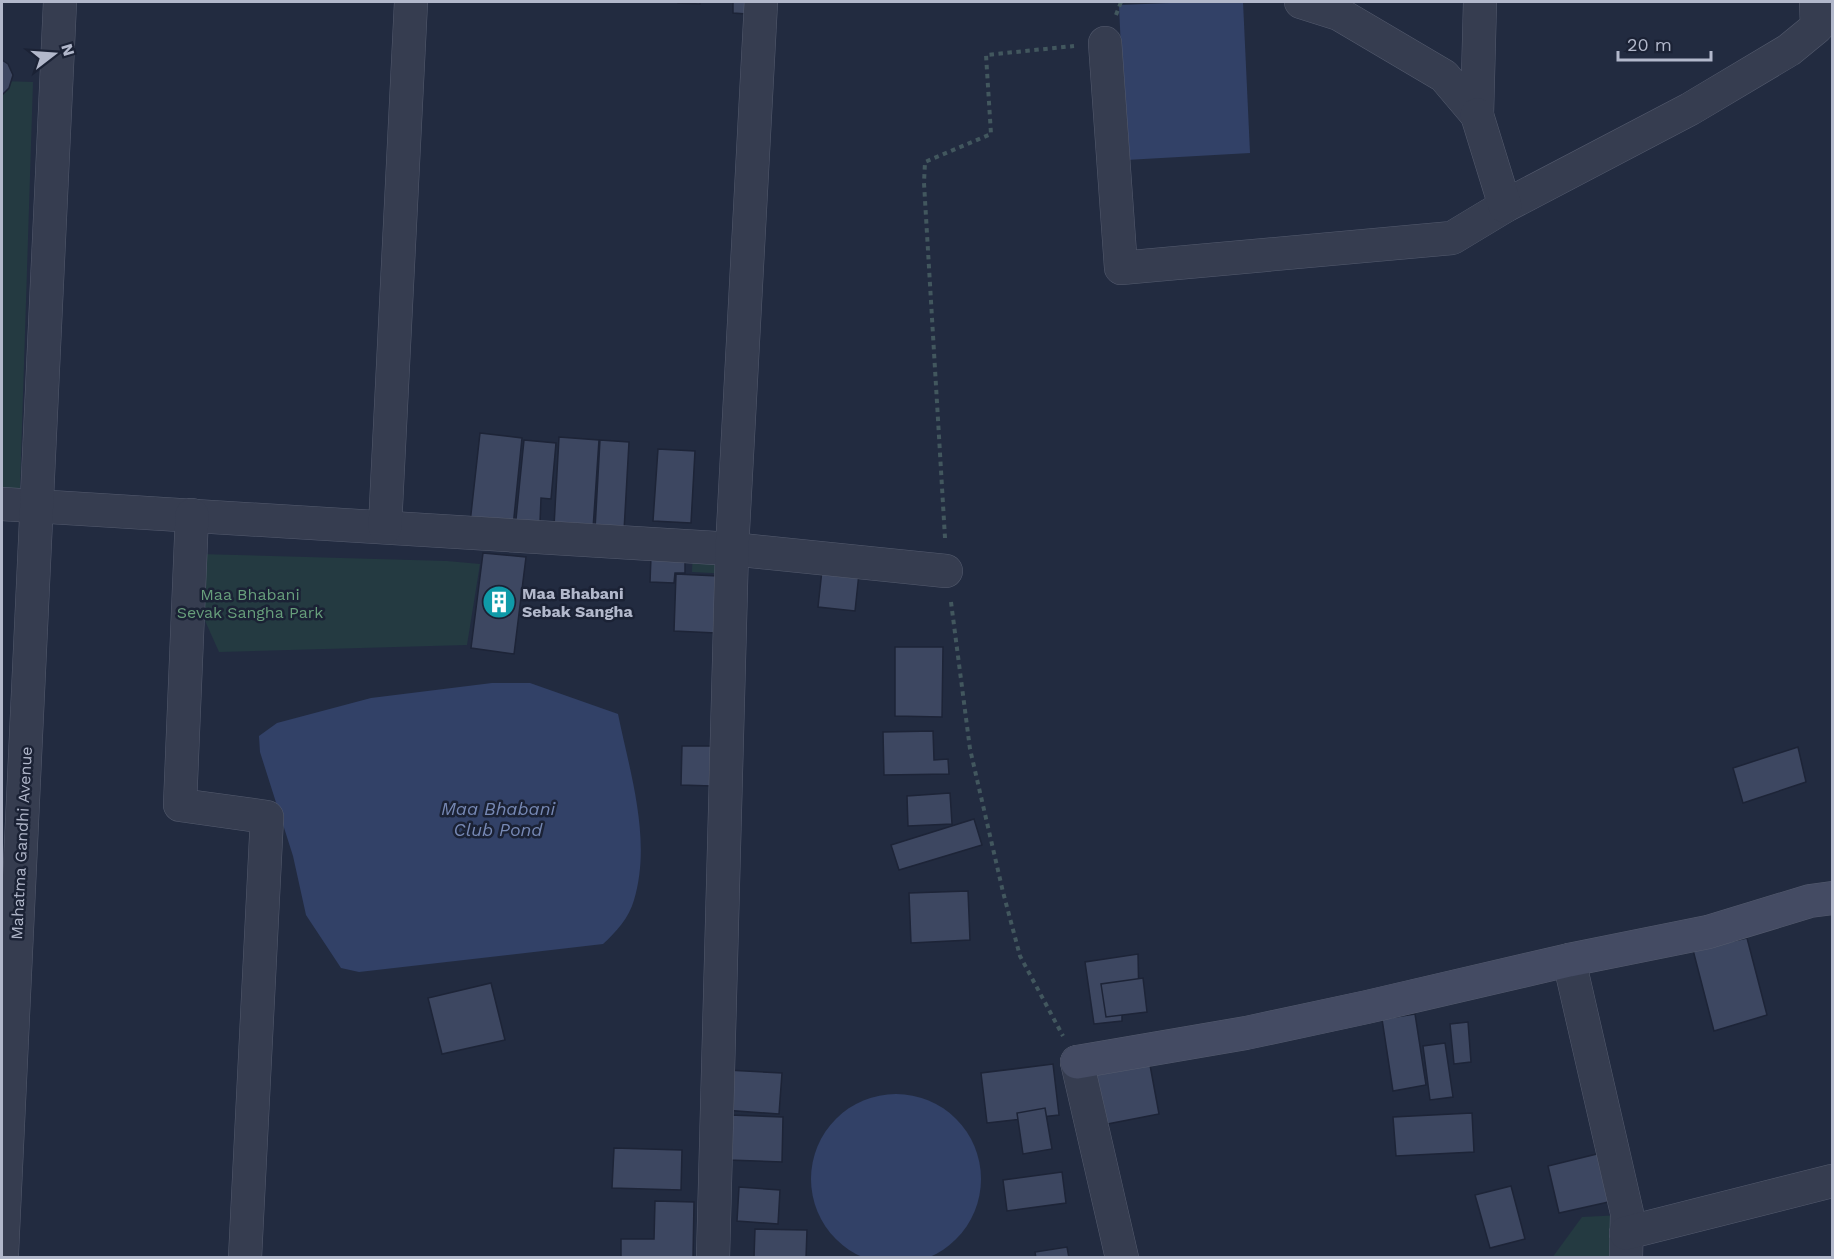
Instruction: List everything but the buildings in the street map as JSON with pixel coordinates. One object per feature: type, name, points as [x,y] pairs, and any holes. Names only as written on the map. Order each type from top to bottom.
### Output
[{"type":"main road","points":[[1077,1062],[1246,1033],[1569,960],[1708,932],[1810,901],[1833,898]]},
{"type":"street","name":"Mahatma Gandhi Avenue","points":[[2,1253],[60,2]]},
{"type":"street","points":[[385,527],[411,2]]},
{"type":"street","points":[[713,1257],[732,549],[761,2]]},
{"type":"street","points":[[1301,2],[1339,14],[1443,76],[1477,115]]},
{"type":"street","points":[[1480,2],[1477,115],[1504,206]]},
{"type":"street","points":[[1105,43],[1121,268],[1452,238],[1504,206],[1690,109],[1790,50],[1817,27],[1816,2]]},
{"type":"street","points":[[2,504],[732,549],[946,571]]},
{"type":"street","points":[[192,515],[180,806],[267,817],[244,1257]]},
{"type":"street","points":[[1569,960],[1627,1213],[1626,1245],[1833,1182]]},
{"type":"street","points":[[1077,1062],[1122,1257]]},
{"type":"path","points":[[1077,1062],[1020,956],[970,748],[962,668],[946,571],[924,183],[925,162],[992,134],[986,55],[1105,43],[1121,2]]},
{"type":"green space","points":[[2,81],[33,82],[20,489],[2,488]]},
{"type":"green space","points":[[693,548],[731,574],[692,572]]},
{"type":"green space","name":"Maa Bhabani Sevak Sangha Park","points":[[199,554],[447,561],[480,564],[467,645],[219,652],[194,596]]},
{"type":"green space","points":[[1622,1215],[1622,1257],[1552,1258],[1582,1217]]},
{"type":"water","points":[[1243,2],[1250,153],[1126,160],[1119,5]]},
{"type":"water","name":"Maa Bhabani Club Pond","points":[[492,683],[530,683],[618,714],[633,783],[640,830],[639,877],[629,913],[603,944],[359,972],[341,968],[306,915],[293,856],[260,752],[259,736],[277,723],[371,698]]},
{"type":"water","points":[[896,1094],[928,1101],[943,1108],[956,1119],[967,1132],[974,1147],[981,1179],[974,1211],[967,1226],[956,1239],[943,1250],[928,1257],[896,1264],[864,1257],[849,1250],[836,1239],[825,1226],[818,1211],[811,1179],[818,1147],[825,1132],[836,1119],[849,1108],[864,1101]]},
{"type":"place","name":"Maa Bhabani Sebak Sangha","points":[[499,602]]}]
